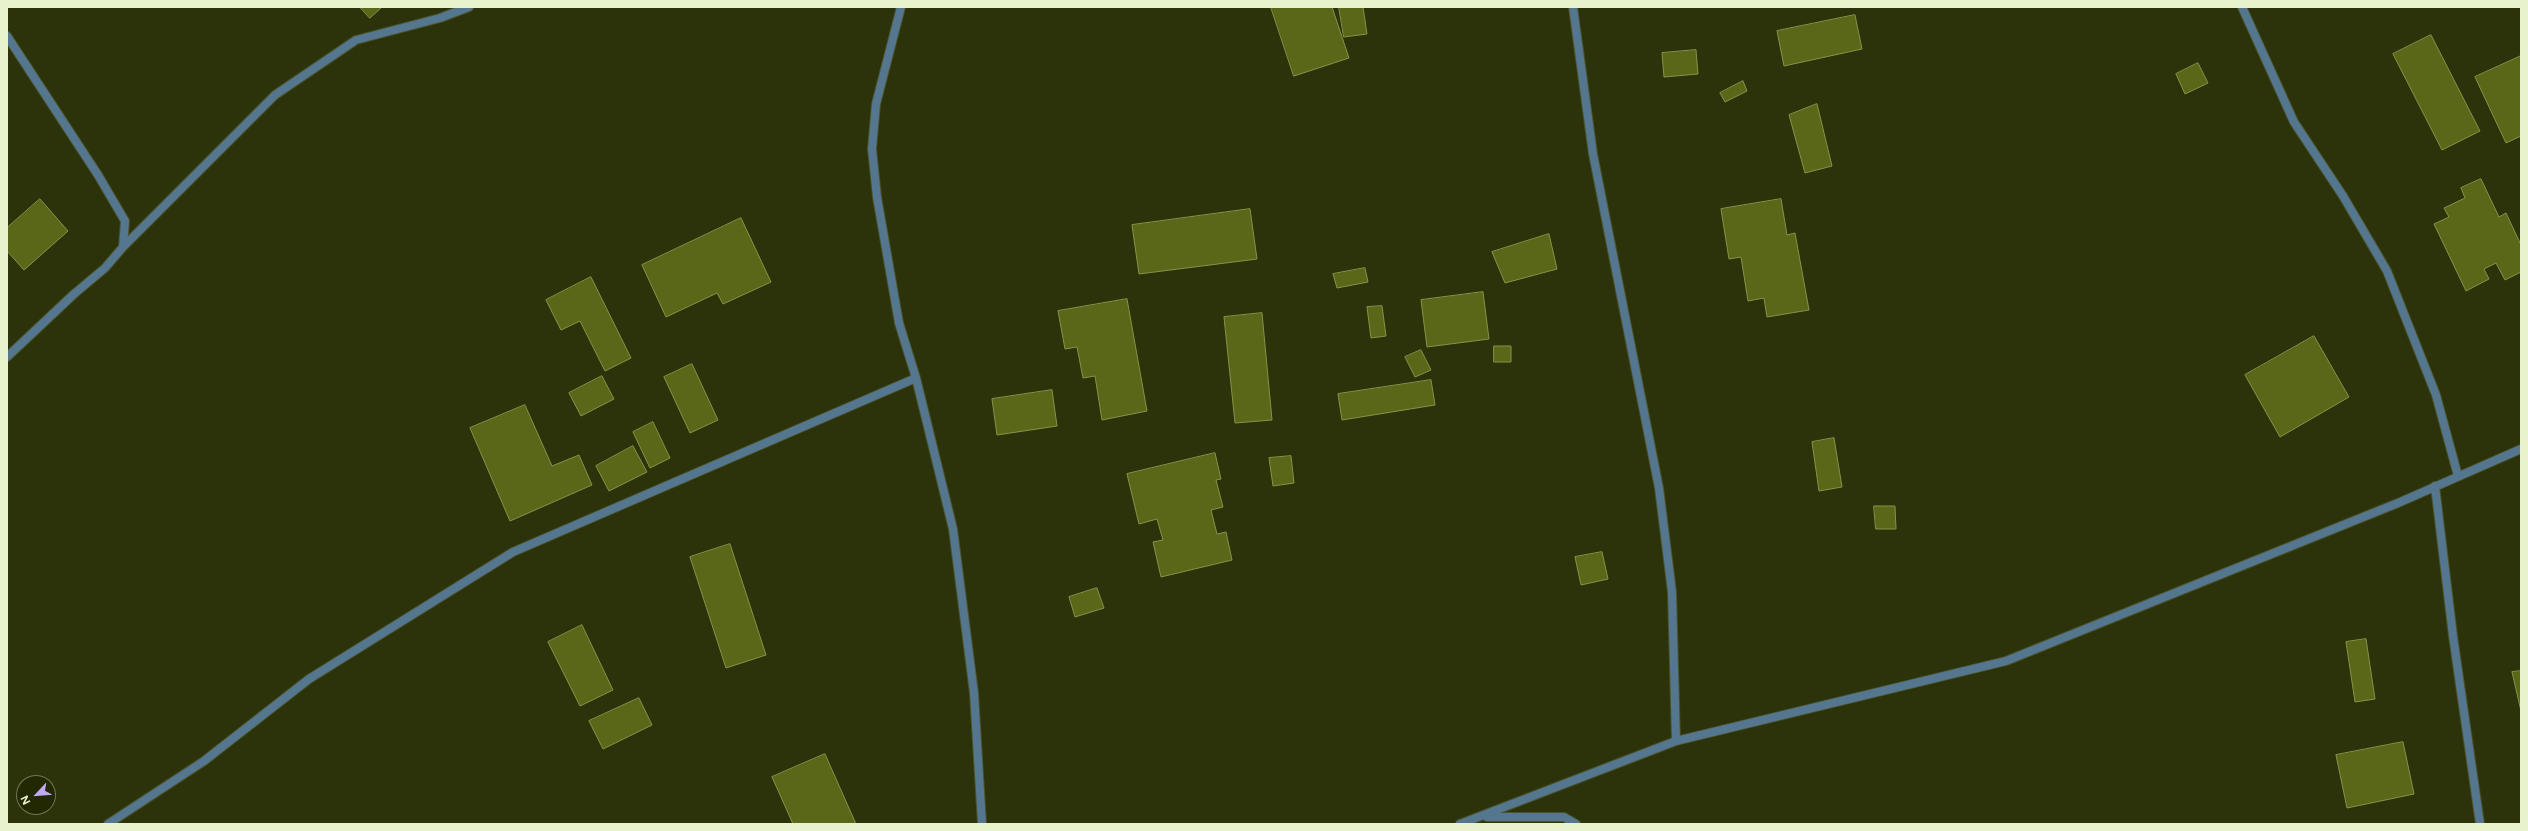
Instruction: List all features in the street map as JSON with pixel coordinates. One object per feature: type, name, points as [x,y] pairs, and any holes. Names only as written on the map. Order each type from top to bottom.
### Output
[{"type":"street","points":[[7,357],[74,294],[105,268],[275,95],[356,40],[440,18],[469,7]]},
{"type":"street","points":[[901,7],[876,104],[872,149],[877,197],[899,323],[916,378],[953,530],[974,693],[982,824]]},
{"type":"street","points":[[1573,7],[1593,154],[1659,488],[1672,592],[1676,741]]},
{"type":"street","points":[[2242,7],[2294,122],[2343,196],[2387,271],[2436,395],[2458,476]]},
{"type":"street","points":[[7,36],[98,175],[125,221],[124,247]]},
{"type":"street","points":[[108,824],[204,761],[309,679],[513,552],[916,378]]},
{"type":"street","points":[[1460,824],[1482,817],[1676,741],[2006,661],[2435,486],[2521,449]]},
{"type":"street","points":[[2435,486],[2453,636],[2480,824]]},
{"type":"street","points":[[1482,817],[1564,817],[1576,824]]},
{"type":"building","points":[[360,7],[382,7],[370,18]]},
{"type":"building","points":[[1271,7],[1332,7],[1349,58],[1294,76]]},
{"type":"building","points":[[1339,7],[1363,7],[1367,34],[1344,37]]},
{"type":"building","points":[[1855,15],[1862,49],[1784,66],[1777,31]]},
{"type":"building","points":[[2431,35],[2480,131],[2442,150],[2393,54]]},
{"type":"building","points":[[1696,50],[1698,74],[1664,77],[1662,53]]},
{"type":"building","points":[[2521,56],[2521,136],[2506,143],[2475,77]]},
{"type":"building","points":[[2198,63],[2208,83],[2185,94],[2176,74]]},
{"type":"building","points":[[1743,81],[1747,91],[1725,102],[1720,93]]},
{"type":"building","points":[[1817,104],[1832,166],[1805,173],[1789,115]]},
{"type":"building","points":[[2481,179],[2499,217],[2506,213],[2521,245],[2521,272],[2505,280],[2496,263],[2484,269],[2489,279],[2466,291],[2434,224],[2449,217],[2444,208],[2465,198],[2461,188]]},
{"type":"building","points":[[40,199],[68,231],[24,270],[7,251],[7,228]]},
{"type":"building","points":[[1781,199],[1787,235],[1795,233],[1809,310],[1767,317],[1764,298],[1748,301],[1741,257],[1729,259],[1721,209]]},
{"type":"building","points":[[1250,209],[1257,259],[1139,274],[1132,225]]},
{"type":"building","points":[[741,218],[771,282],[723,304],[717,293],[666,317],[642,265]]},
{"type":"building","points":[[1549,234],[1557,269],[1505,283],[1492,252]]},
{"type":"building","points":[[1365,268],[1368,282],[1337,288],[1333,274]]},
{"type":"building","points":[[591,277],[631,358],[605,371],[580,321],[561,330],[546,300]]},
{"type":"building","points":[[1483,292],[1489,339],[1427,347],[1421,300]]},
{"type":"building","points":[[1127,299],[1147,411],[1102,420],[1095,376],[1083,378],[1077,347],[1065,349],[1058,311]]},
{"type":"building","points":[[1382,306],[1386,336],[1371,338],[1367,307]]},
{"type":"building","points":[[1262,313],[1272,420],[1235,423],[1224,317]]},
{"type":"building","points":[[2314,336],[2349,397],[2280,437],[2245,375]]},
{"type":"building","points":[[1494,346],[1511,346],[1511,362],[1494,362]]},
{"type":"building","points":[[1421,350],[1431,370],[1415,377],[1405,357]]},
{"type":"building","points":[[692,364],[718,420],[690,433],[664,377]]},
{"type":"building","points":[[602,376],[614,399],[581,416],[569,393]]},
{"type":"building","points":[[1431,380],[1435,405],[1342,420],[1338,394]]},
{"type":"building","points":[[1052,390],[1057,426],[997,435],[992,399]]},
{"type":"building","points":[[525,405],[552,466],[579,455],[592,485],[510,521],[470,428]]},
{"type":"building","points":[[653,422],[670,458],[650,468],[633,432]]},
{"type":"building","points":[[1834,438],[1842,487],[1819,491],[1812,442]]},
{"type":"building","points":[[633,446],[647,472],[609,491],[596,466]]},
{"type":"building","points":[[1215,453],[1221,479],[1216,480],[1223,507],[1211,510],[1217,534],[1226,532],[1232,560],[1161,577],[1153,542],[1163,540],[1157,519],[1139,524],[1127,474]]},
{"type":"building","points":[[1291,456],[1294,483],[1273,486],[1269,458]]},
{"type":"building","points":[[1874,506],[1895,506],[1896,529],[1876,529]]},
{"type":"building","points":[[730,544],[766,655],[726,668],[690,557]]},
{"type":"building","points":[[1602,552],[1608,579],[1581,585],[1575,557]]},
{"type":"building","points":[[1097,588],[1104,608],[1075,617],[1069,597]]},
{"type":"building","points":[[582,625],[613,690],[580,706],[548,642]]},
{"type":"building","points":[[2366,639],[2375,699],[2355,702],[2346,642]]},
{"type":"building","points":[[2521,671],[2521,711],[2512,672]]},
{"type":"building","points":[[639,698],[652,725],[603,749],[589,721]]},
{"type":"building","points":[[2403,742],[2414,794],[2347,808],[2336,755]]},
{"type":"building","points":[[825,754],[856,824],[793,824],[772,777]]}]
